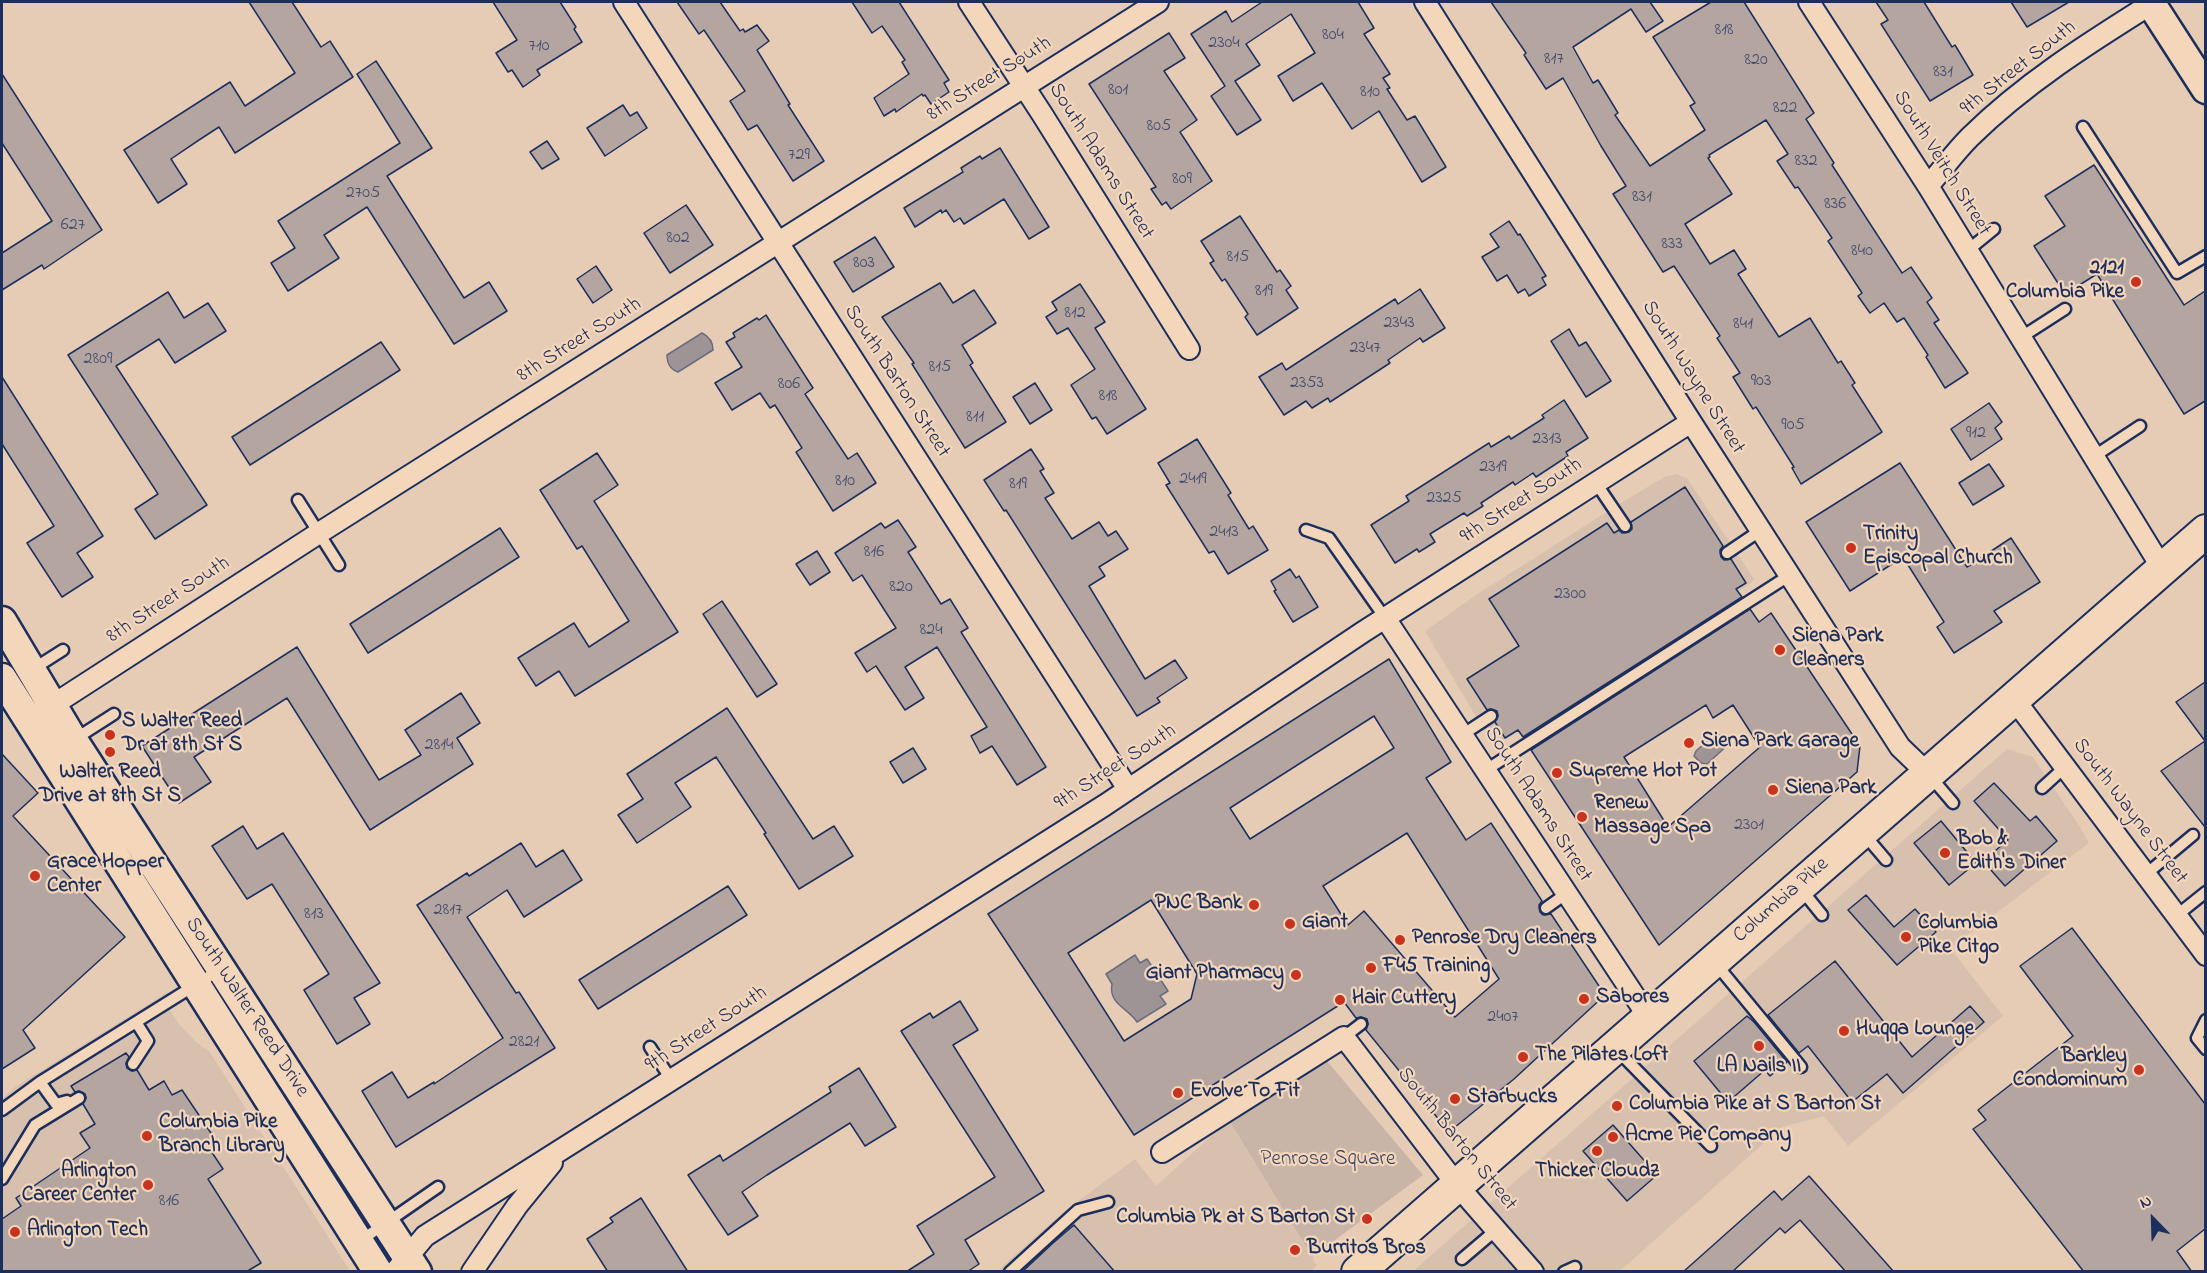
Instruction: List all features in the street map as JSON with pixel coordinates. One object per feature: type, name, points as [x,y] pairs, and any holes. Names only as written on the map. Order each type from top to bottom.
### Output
[{"type":"main road","name":"Columbia Pike","points":[[1358,1272],[2205,531]]},
{"type":"street","name":"South Barton Street","points":[[624,2],[1128,789]]},
{"type":"street","name":"South Adams Street","points":[[969,2],[1189,349]]},
{"type":"street","name":"8th Street South","points":[[28,721],[319,533],[1158,2]]},
{"type":"street","name":"South Wayne Street","points":[[1425,2],[1900,747],[1928,773]]},
{"type":"street","name":"South Veitch Street","points":[[1809,2],[1928,186],[2162,568]]},
{"type":"street","name":"9th Street South","points":[[1928,186],[1968,139],[2002,108],[2049,70],[2151,3]]},
{"type":"street","points":[[2151,3],[2205,89]]},
{"type":"street","name":"9th Street South","points":[[407,1267],[425,1236],[1128,789],[1385,618],[1691,422]]},
{"type":"street","name":"South Adams Street","points":[[1385,618],[1648,1018]]},
{"type":"street","name":"South Walter Reed Drive","points":[[2,621],[28,721],[61,748],[221,969],[386,1223],[407,1267]]},
{"type":"street","name":"South Walter Reed Drive","points":[[15,678],[52,705],[61,748],[195,986],[378,1272]]},
{"type":"street","name":"South Wayne Street","points":[[2014,699],[2205,955]]},
{"type":"street","name":"South Barton Street","points":[[1344,1037],[1457,1185],[1533,1272]]},
{"type":"street","points":[[1162,1152],[1344,1037]]},
{"type":"street","name":"9th Street South","points":[[472,1272],[517,1206],[563,1150]]},
{"type":"lane","points":[[2083,127],[2177,273],[2205,256]]},
{"type":"lane","points":[[1967,251],[1994,229]]},
{"type":"lane","points":[[2020,338],[2065,309]]},
{"type":"lane","points":[[2093,457],[2140,426]]},
{"type":"lane","points":[[1596,483],[1625,526]]},
{"type":"lane","points":[[298,500],[339,565]]},
{"type":"lane","points":[[1306,530],[1329,538],[1385,618]]},
{"type":"lane","points":[[1727,553],[1761,530]]},
{"type":"lane","points":[[1486,770],[1790,575]]},
{"type":"lane","points":[[15,678],[63,650]]},
{"type":"lane","points":[[61,748],[114,714]]},
{"type":"lane","points":[[1462,735],[1491,716]]},
{"type":"lane","points":[[2042,788],[2065,767]]},
{"type":"lane","points":[[1928,773],[1953,803]]},
{"type":"lane","points":[[1862,831],[1886,860]]},
{"type":"lane","points":[[2145,874],[2193,835]]},
{"type":"lane","points":[[1799,886],[1822,915]]},
{"type":"lane","points":[[2176,916],[2205,892]]},
{"type":"lane","points":[[1546,908],[1567,893]]},
{"type":"lane","points":[[1714,962],[1801,1067]]},
{"type":"lane","points":[[2,1110],[40,1082],[221,969]]},
{"type":"lane","points":[[2205,1020],[2197,1038],[2205,1049]]},
{"type":"lane","points":[[133,1064],[148,1041],[136,1022]]},
{"type":"lane","points":[[1344,1037],[1361,1024]]},
{"type":"lane","points":[[650,1047],[672,1081]]},
{"type":"lane","points":[[1615,1048],[1711,1146]]},
{"type":"lane","points":[[2,1179],[35,1125],[79,1098],[56,1104],[40,1082]]},
{"type":"lane","points":[[358,1242],[438,1187]]},
{"type":"lane","points":[[1010,1272],[1078,1210],[1108,1203]]},
{"type":"lane","points":[[1462,1259],[1496,1230]]},
{"type":"shaded area","points":[[702,333],[710,340],[713,350],[678,372],[671,368],[667,355]]},
{"type":"shaded area","points":[[1676,474],[1687,478],[1754,579],[1494,747],[1425,631],[1479,593],[1613,508],[1664,477]]},
{"type":"shaded area","points":[[1714,735],[1722,735],[1730,743],[1707,764],[1701,763],[1694,756],[1696,751]]},
{"type":"shaded area","points":[[2007,749],[2033,757],[2089,843],[1950,948],[2003,1016],[1848,1146],[1824,1116],[1782,1127],[1620,1271],[1412,1272]]},
{"type":"shaded area","points":[[1135,955],[1140,963],[1147,959],[1168,991],[1160,996],[1166,1004],[1137,1022],[1116,1001],[1112,984],[1106,974]]},
{"type":"shaded area","name":"Arlington Career Center","points":[[168,992],[166,1004],[178,1023],[196,1042],[209,1051],[350,1271],[2,1272],[2,1099],[15,1087]]},
{"type":"shaded area","points":[[1229,1120],[1317,1266],[1310,1272],[996,1272],[1062,1213],[1135,1159],[1156,1186]]},
{"type":"green space","name":"Penrose Square","points":[[1327,1061],[1423,1175],[1312,1257],[1229,1120]]},
{"type":"building","points":[[249,2],[292,2],[321,47],[330,41],[353,77],[235,153],[219,127],[171,159],[187,184],[158,203],[124,150],[230,82],[245,106],[295,73]]},
{"type":"building","points":[[493,2],[560,2],[576,27],[574,29],[582,42],[537,70],[540,75],[523,87],[512,70],[508,72],[496,53],[517,40]]},
{"type":"building","points":[[677,2],[720,2],[740,31],[743,29],[745,32],[757,25],[769,41],[757,50],[790,104],[788,105],[824,161],[793,181],[757,125],[748,130],[730,101],[745,91],[704,30],[699,34]]},
{"type":"building","points":[[852,2],[899,2],[949,80],[944,83],[949,92],[931,104],[922,94],[896,112],[895,109],[884,116],[874,98],[909,74],[902,62],[905,60],[882,26],[872,33]]},
{"type":"building","points":[[1262,2],[1358,2],[1374,28],[1364,34],[1390,74],[1383,78],[1390,88],[1387,89],[1407,120],[1415,116],[1446,167],[1422,182],[1379,111],[1352,129],[1322,83],[1293,101],[1278,76],[1315,53],[1291,14],[1246,44],[1260,65],[1235,81],[1261,120],[1237,135],[1211,96],[1225,86],[1191,34],[1226,11],[1232,22]]},
{"type":"building","points":[[1491,2],[1650,2],[1663,21],[1646,32],[1631,9],[1573,47],[1593,83],[1598,80],[1618,113],[1615,115],[1650,166],[1705,130],[1690,106],[1695,103],[1653,37],[1711,2],[1744,2],[1814,113],[1806,119],[1834,163],[1832,165],[1902,273],[1911,267],[1932,298],[1927,302],[1939,320],[1934,323],[1968,373],[1945,388],[1926,357],[1928,355],[1904,318],[1897,322],[1884,303],[1870,313],[1858,296],[1862,293],[1828,241],[1832,238],[1798,187],[1795,188],[1777,161],[1788,154],[1766,120],[1709,155],[1708,158],[1732,194],[1685,224],[1710,264],[1734,250],[1746,269],[1738,274],[1779,337],[1810,318],[1838,363],[1841,361],[1855,383],[1852,385],[1882,432],[1801,484],[1792,468],[1794,467],[1756,407],[1753,409],[1733,377],[1740,373],[1717,338],[1720,336],[1674,266],[1663,272],[1613,194],[1626,186],[1563,78],[1546,89],[1524,55],[1526,53]]},
{"type":"building","points":[[1876,2],[1924,2],[1952,47],[1955,45],[1973,75],[1930,101],[1881,24],[1888,20]]},
{"type":"building","points":[[2011,2],[2069,2],[2027,27]]},
{"type":"building","points":[[1169,33],[1185,58],[1164,71],[1197,120],[1180,132],[1212,181],[1171,209],[1166,202],[1162,205],[1151,189],[1156,187],[1089,84]]},
{"type":"building","points":[[376,61],[432,148],[387,176],[464,298],[489,282],[507,311],[454,344],[367,207],[324,235],[339,258],[288,291],[271,263],[295,248],[278,221],[400,143],[357,74]]},
{"type":"building","points":[[2,74],[102,230],[44,269],[42,265],[2,290],[2,253],[52,221],[2,143]]},
{"type":"building","points":[[623,105],[630,116],[637,112],[647,128],[605,156],[587,128]]},
{"type":"building","points":[[547,141],[559,159],[542,169],[530,152]]},
{"type":"building","points":[[1000,148],[1049,227],[1029,239],[1004,199],[964,224],[960,218],[954,222],[946,210],[942,213],[941,210],[915,227],[904,208],[963,172],[961,168],[980,156],[982,159]]},
{"type":"building","name":"2121 Columbia Pike","points":[[2094,165],[2184,305],[2205,291],[2205,401],[2184,414],[2097,274],[2065,294],[2034,246],[2065,226],[2045,196]]},
{"type":"building","points":[[686,205],[713,245],[670,273],[644,233]]},
{"type":"building","points":[[1240,216],[1277,272],[1280,270],[1291,286],[1286,290],[1298,308],[1257,335],[1245,317],[1248,314],[1225,279],[1222,281],[1210,263],[1214,261],[1201,241]]},
{"type":"building","points":[[1509,221],[1518,235],[1520,234],[1546,276],[1542,278],[1546,285],[1529,296],[1525,289],[1518,293],[1507,275],[1497,281],[1482,257],[1499,247],[1490,234]]},
{"type":"building","points":[[875,237],[894,267],[853,292],[834,262]]},
{"type":"building","points":[[596,266],[612,290],[593,303],[577,279]]},
{"type":"building","points":[[940,283],[953,303],[974,290],[996,323],[962,345],[973,363],[970,365],[1006,422],[965,448],[912,364],[914,363],[882,317]]},
{"type":"building","points":[[1080,284],[1105,322],[1095,328],[1146,409],[1107,434],[1096,417],[1092,419],[1071,385],[1095,369],[1068,328],[1057,334],[1046,317],[1057,310],[1052,302]]},
{"type":"building","points":[[1420,289],[1445,328],[1423,342],[1420,338],[1388,360],[1390,363],[1330,402],[1328,398],[1312,408],[1306,401],[1284,415],[1259,377],[1282,363],[1286,370],[1395,299],[1398,304]]},
{"type":"building","points":[[168,292],[184,318],[208,303],[226,331],[175,363],[159,339],[116,366],[207,505],[155,539],[135,509],[158,494],[68,355]]},
{"type":"building","points":[[766,315],[813,388],[805,394],[848,459],[857,453],[876,483],[833,511],[796,452],[802,448],[775,405],[770,408],[760,393],[732,410],[715,383],[742,367],[726,342],[735,337],[733,333]]},
{"type":"building","points":[[1569,329],[1579,346],[1586,342],[1611,381],[1586,397],[1551,341]]},
{"type":"building","points":[[381,342],[400,370],[250,465],[232,437]]},
{"type":"building","points":[[2,377],[103,536],[77,553],[93,577],[62,597],[27,543],[54,526],[2,444]]},
{"type":"building","points":[[1035,383],[1052,410],[1030,424],[1013,397]]},
{"type":"building","points":[[1564,400],[1588,438],[1566,452],[1568,456],[1536,477],[1533,473],[1515,485],[1513,482],[1481,503],[1483,506],[1467,516],[1464,513],[1430,534],[1435,542],[1419,552],[1417,549],[1395,563],[1371,525],[1409,501],[1406,496],[1489,443],[1491,447],[1509,436],[1511,439],[1544,418],[1542,415]]},
{"type":"building","points":[[1989,403],[2002,422],[1995,428],[2002,439],[1971,460],[1951,429]]},
{"type":"building","points":[[1197,439],[1231,493],[1228,495],[1249,529],[1253,526],[1268,550],[1228,574],[1214,551],[1209,553],[1166,485],[1170,483],[1158,463]]},
{"type":"building","points":[[1031,449],[1044,469],[1040,471],[1054,493],[1045,498],[1072,539],[1099,522],[1108,536],[1116,531],[1128,549],[1099,567],[1105,576],[1089,586],[1145,679],[1175,660],[1187,678],[1157,698],[1160,702],[1137,716],[1006,510],[1004,511],[984,480]]},
{"type":"building","points":[[597,453],[618,485],[594,501],[678,632],[575,696],[559,671],[536,686],[518,658],[574,623],[589,647],[629,621],[582,546],[577,549],[540,490]]},
{"type":"building","name":"Trinity Episcopal Church","points":[[1900,463],[1967,567],[2011,538],[2040,582],[1994,611],[2002,622],[1954,653],[1937,627],[1944,622],[1903,557],[1850,591],[1806,522]]},
{"type":"building","points":[[1989,464],[2004,486],[1973,505],[1959,483]]},
{"type":"building","points":[[1685,487],[1723,546],[1720,550],[1721,557],[1724,560],[1731,559],[1746,583],[1736,589],[1742,597],[1523,737],[1518,730],[1505,738],[1495,722],[1498,716],[1497,711],[1487,710],[1467,679],[1519,646],[1489,599],[1607,523],[1614,533],[1619,530],[1622,533],[1629,532],[1632,529],[1631,522]]},
{"type":"building","points":[[898,520],[916,547],[908,552],[941,604],[950,599],[968,628],[961,632],[1046,767],[1017,785],[992,746],[980,753],[971,736],[987,727],[937,647],[905,667],[924,698],[905,710],[876,666],[867,672],[855,653],[896,628],[862,575],[853,581],[835,553],[881,523],[885,528]]},
{"type":"building","points":[[500,528],[519,557],[368,653],[350,624]]},
{"type":"building","points":[[817,551],[830,572],[810,585],[796,564]]},
{"type":"building","points":[[1290,569],[1296,578],[1299,576],[1318,607],[1293,622],[1274,591],[1276,590],[1271,581]]},
{"type":"building","points":[[722,601],[777,684],[757,697],[703,614]]},
{"type":"building","name":"Siena Park","points":[[1750,609],[1759,622],[1771,613],[1860,746],[1857,772],[1659,945],[1531,750]],"holes":[[[1706,705],[1713,718],[1733,705],[1760,747],[1668,827],[1624,757]]]},
{"type":"building","points":[[297,647],[379,780],[421,755],[405,730],[461,693],[480,723],[457,738],[473,764],[370,830],[287,698],[194,757],[211,782],[179,803],[142,746]]},
{"type":"building","name":"Penrose Square","points":[[1389,659],[1451,762],[1426,778],[1466,840],[1491,823],[1542,901],[1539,905],[1540,912],[1543,915],[1551,914],[1605,995],[1514,1079],[1449,1132],[1366,1030],[1367,1019],[1356,1018],[1344,1002],[1134,1135],[988,914]],"holes":[[[1374,716],[1394,748],[1250,839],[1230,808]],[[1407,833],[1499,979],[1455,1017],[1364,911],[1348,925],[1323,886]],[[1151,900],[1197,974],[1191,999],[1124,1041],[1068,953]]]},
{"type":"building","points":[[2205,682],[2205,741],[2176,702]]},
{"type":"building","points":[[727,708],[813,839],[834,826],[853,856],[799,889],[764,834],[766,833],[716,757],[675,783],[691,807],[637,843],[618,815],[643,799],[627,774]]},
{"type":"building","points":[[2205,741],[2205,827],[2161,771]]},
{"type":"building","points":[[913,748],[926,769],[903,783],[890,762]]},
{"type":"building","name":"Grace Hopper Center","points":[[2,754],[38,793],[13,816],[125,937],[23,1030],[35,1048],[2,1069]]},
{"type":"building","points":[[1994,783],[2030,821],[2036,816],[2057,841],[2005,886],[1983,861],[2008,840],[1974,801]]},
{"type":"building","name":"Bob & Edith's Diner","points":[[1941,821],[1976,863],[1949,885],[1914,843]]},
{"type":"building","points":[[243,826],[257,849],[283,833],[380,983],[354,998],[370,1024],[337,1044],[304,990],[329,974],[272,884],[247,899],[212,846]]},
{"type":"building","points":[[521,843],[536,867],[563,850],[582,880],[524,917],[507,890],[467,917],[555,1048],[396,1147],[362,1091],[392,1072],[408,1098],[434,1082],[434,1084],[503,1038],[417,905],[467,873],[469,876]]},
{"type":"building","points":[[728,886],[747,915],[598,1009],[579,980]]},
{"type":"building","name":"Columbia Pike Citgo","points":[[1866,895],[1894,927],[1915,909],[1936,932],[1897,965],[1848,910]]},
{"type":"building","points":[[2072,928],[2205,1104],[2205,1229],[2177,1251],[2192,1272],[2084,1272],[1973,1129],[1986,1120],[1978,1110],[2073,1036],[2020,966]]},
{"type":"building","name":"Huqqa Lounge","points":[[1835,961],[1912,1057],[1970,1006],[1984,1022],[1903,1093],[1887,1074],[1852,1102],[1808,1046],[1799,1053],[1768,1015]]},
{"type":"building","points":[[960,1001],[978,1030],[953,1045],[1044,1191],[965,1240],[979,1264],[967,1272],[906,1272],[934,1254],[917,1226],[995,1177],[901,1031],[930,1013],[933,1018]]},
{"type":"building","points":[[1747,1016],[1787,1062],[1770,1076],[1765,1070],[1728,1102],[1694,1061]]},
{"type":"building","name":"Arlington Career Center","points":[[126,1053],[129,1057],[126,1063],[127,1068],[132,1071],[137,1070],[149,1090],[164,1081],[172,1095],[182,1090],[219,1145],[211,1151],[223,1169],[208,1179],[261,1263],[246,1272],[2,1272],[2,1219],[21,1206],[16,1198],[90,1148],[80,1133],[95,1124],[83,1104],[85,1094],[75,1092],[71,1086]]},
{"type":"building","points":[[859,1068],[896,1127],[865,1146],[850,1123],[767,1175],[742,1192],[758,1216],[728,1235],[688,1175],[720,1155],[723,1161],[831,1092],[829,1087]]},
{"type":"building","points":[[1613,1125],[1657,1175],[1627,1201],[1583,1151]]},
{"type":"building","points":[[1809,1176],[1894,1272],[1846,1272],[1800,1220],[1785,1233],[1780,1228],[1732,1272],[1683,1272],[1774,1191],[1782,1200]]},
{"type":"building","points":[[641,1198],[688,1272],[608,1272],[587,1239],[613,1222],[610,1218]]},
{"type":"building","points":[[1074,1225],[1115,1272],[1022,1272],[1053,1243]]},
{"type":"place","name":"2121 Columbia Pike","points":[[2136,282]]},
{"type":"place","name":"Trinity Episcopal Church","points":[[1851,548]]},
{"type":"place","name":"Siena Park Cleaners","points":[[1780,650]]},
{"type":"place","name":"S Walter Reed Dr at 8th St S","points":[[110,735]]},
{"type":"place","name":"Siena Park Garage","points":[[1689,743]]},
{"type":"place","name":"Walter Reed Drive at 8th St S","points":[[110,752]]},
{"type":"place","name":"Supreme Hot Pot","points":[[1557,773]]},
{"type":"place","name":"Siena Park","points":[[1773,790]]},
{"type":"place","name":"Renew Massage Spa","points":[[1582,817]]},
{"type":"place","name":"Bob & Edith's Diner","points":[[1945,853]]},
{"type":"place","name":"Grace Hopper Center","points":[[35,876]]},
{"type":"place","name":"PNC Bank","points":[[1254,905]]},
{"type":"place","name":"Giant","points":[[1290,924]]},
{"type":"place","name":"Columbia Pike Citgo","points":[[1906,937]]},
{"type":"place","name":"Penrose Dry Cleaners","points":[[1400,940]]},
{"type":"place","name":"F45 Training","points":[[1371,968]]},
{"type":"place","name":"Giant Pharmacy","points":[[1296,975]]},
{"type":"place","name":"Sabores","points":[[1584,999]]},
{"type":"place","name":"Hair Cuttery","points":[[1340,1000]]},
{"type":"place","name":"Huqqa Lounge","points":[[1844,1031]]},
{"type":"place","name":"LA Nails II","points":[[1759,1046]]},
{"type":"place","name":"The Pilates Loft","points":[[1523,1057]]},
{"type":"place","name":"Barkley Condominum","points":[[2139,1070]]},
{"type":"place","name":"Evolve To Fit","points":[[1178,1093]]},
{"type":"place","name":"Starbucks","points":[[1455,1099]]},
{"type":"place","name":"Columbia Pike at S Barton St","points":[[1617,1106]]},
{"type":"place","name":"Columbia Pike Branch Library","points":[[147,1136]]},
{"type":"place","name":"Acme Pie Company","points":[[1613,1137]]},
{"type":"place","name":"Thicker Cloudz","points":[[1597,1151]]},
{"type":"place","name":"Arlington Career Center","points":[[148,1185]]},
{"type":"place","name":"Columbia Pk at S Barton St","points":[[1367,1219]]},
{"type":"place","name":"Arlington Tech","points":[[15,1232]]},
{"type":"place","name":"Burritos Bros","points":[[1295,1250]]}]
